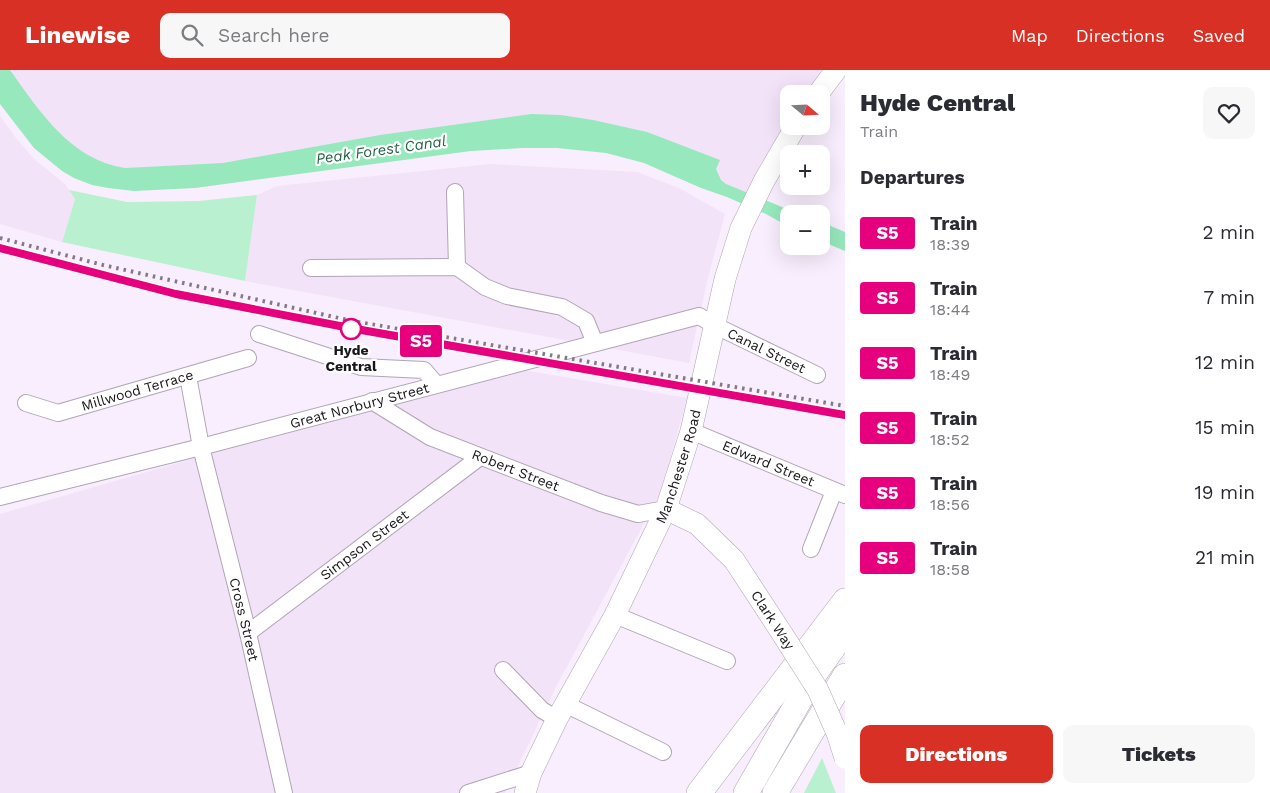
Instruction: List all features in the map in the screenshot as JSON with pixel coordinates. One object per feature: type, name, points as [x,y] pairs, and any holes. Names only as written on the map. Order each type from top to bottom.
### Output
[{"type":"highway","points":[[698,793],[845,601]]},
{"type":"highway","points":[[746,793],[815,673],[845,631]]},
{"type":"highway","points":[[776,793],[845,676]]},
{"type":"highway","points":[[790,793],[845,698]]},
{"type":"main road","points":[[825,85],[836,70]]},
{"type":"main road","name":"Manchester Road","points":[[528,783],[561,712],[615,616],[666,509],[691,431],[725,279],[741,228],[764,181],[791,135]]},
{"type":"main road","name":"Clark Way","points":[[666,509],[697,524],[734,560],[818,690],[837,733],[845,758]]},
{"type":"street","points":[[455,192],[457,266]]},
{"type":"street","points":[[311,268],[457,266],[485,288],[507,296],[562,307],[586,321],[595,343]]},
{"type":"street","name":"Great Norbury Street","points":[[0,497],[201,447],[699,316],[716,326]]},
{"type":"street","name":"Canal Street","points":[[716,326],[817,375]]},
{"type":"street","points":[[259,334],[361,367],[424,370],[436,384]]},
{"type":"street","name":"Millwood Terrace","points":[[26,403],[58,413],[248,358]]},
{"type":"street","name":"Cross Street","points":[[188,376],[201,447],[248,633],[284,793]]},
{"type":"street","name":"Robert Street","points":[[372,401],[430,437],[601,503],[638,514],[666,509]]},
{"type":"street","name":"Edward Street","points":[[691,431],[840,493]]},
{"type":"street","name":"Simpson Street","points":[[248,633],[480,456]]},
{"type":"street","points":[[811,549],[840,493]]},
{"type":"street","points":[[615,616],[727,661]]},
{"type":"street","points":[[503,670],[542,710],[561,712],[663,752]]},
{"type":"street","points":[[468,793],[528,783]]},
{"type":"shaded area","points":[[0,70],[828,70],[820,85],[780,85],[780,135],[784,135],[749,201],[689,168],[545,134],[258,167],[82,169]]},
{"type":"shaded area","points":[[0,116],[34,159],[65,184],[75,199],[62,242],[0,224]]},
{"type":"shaded area","points":[[490,164],[637,172],[679,188],[725,214],[689,363],[245,281],[257,195],[277,186]]},
{"type":"shaded area","points":[[69,190],[127,202],[199,201],[257,195],[245,281],[62,242],[75,199]]},
{"type":"shaded area","points":[[523,370],[687,398],[661,492],[557,685],[505,793],[0,793],[0,514],[192,459]]},
{"type":"shaded area","points":[[822,758],[836,793],[804,793]]},
{"type":"water","name":"Peak Forest Canal","points":[[0,70],[10,70],[45,117],[73,145],[88,155],[106,163],[125,168],[223,163],[380,135],[531,114],[561,115],[647,132],[720,160],[716,169],[721,180],[726,184],[780,206],[780,222],[727,197],[701,188],[644,163],[606,153],[557,148],[471,151],[195,188],[134,191],[108,188],[92,185],[62,171],[34,148],[0,104]]},
{"type":"water","points":[[830,226],[845,232],[845,251],[830,245]]},
{"type":"railway","points":[[0,238],[103,265],[352,321],[845,406]]},
{"type":"railway","points":[[0,248],[176,294],[350,328],[845,415]]},
{"type":"train","name":"S5","points":[[0,248],[176,294],[350,328],[845,415]]},
{"type":"place","name":"Hyde Central","points":[[351,329]]}]
